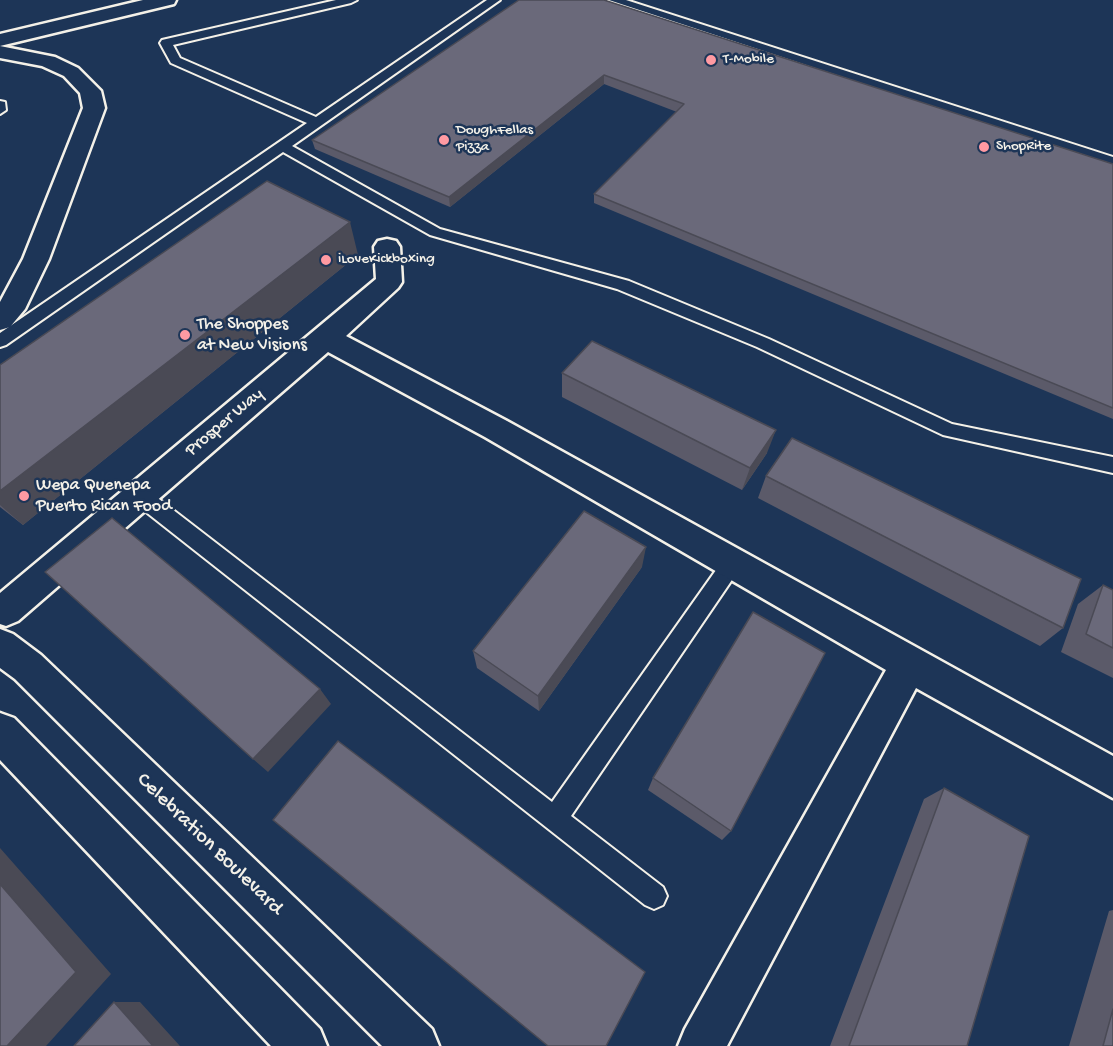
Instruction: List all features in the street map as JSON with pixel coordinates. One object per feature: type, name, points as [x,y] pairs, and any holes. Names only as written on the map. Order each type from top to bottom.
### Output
[{"type":"street","points":[[0,24],[102,0]]},
{"type":"street","points":[[0,40],[167,0]]},
{"type":"street","points":[[0,52],[48,62],[71,72],[90,91],[94,108],[36,259],[15,302],[0,320]]},
{"type":"street","name":"Prosper Way","points":[[1,620],[139,495],[389,282],[387,247]]},
{"type":"street","points":[[326,338],[496,429],[1113,778]]},
{"type":"street","name":"Celebration Boulevard","points":[[1,620],[28,667],[415,1046]]},
{"type":"street","points":[[702,1046],[909,664]]},
{"type":"street","points":[[0,732],[303,1046]]},
{"type":"lane","points":[[317,122],[175,60],[166,43],[351,0]]},
{"type":"lane","points":[[472,0],[490,2]]},
{"type":"lane","points":[[615,0],[1113,162]]},
{"type":"lane","points":[[0,341],[490,2]]},
{"type":"lane","points":[[0,105],[0,110]]},
{"type":"lane","points":[[283,146],[435,232],[623,285],[763,343],[949,430],[1113,465]]},
{"type":"lane","points":[[139,495],[654,896]]},
{"type":"lane","points":[[555,819],[733,562]]},
{"type":"building","points":[[519,0],[604,0],[1113,164],[1113,408],[594,194],[684,104],[604,75],[449,197],[312,140]]},
{"type":"building","points":[[267,181],[350,222],[0,491],[0,365]]},
{"type":"building","points":[[592,341],[776,430],[750,468],[562,373]]},
{"type":"building","points":[[792,438],[1081,579],[1063,628],[766,476]]},
{"type":"building","points":[[584,511],[646,547],[538,696],[473,651]]},
{"type":"building","points":[[112,518],[320,689],[253,759],[45,572]]},
{"type":"building","points":[[1103,585],[1113,590],[1113,648],[1086,634]]},
{"type":"building","points":[[753,612],[825,653],[731,831],[653,778]]},
{"type":"building","points":[[338,741],[645,972],[606,1046],[548,1046],[273,820]]},
{"type":"building","points":[[944,788],[1029,836],[967,1046],[849,1046]]},
{"type":"building","points":[[0,884],[76,972],[7,1046],[0,1046]]},
{"type":"building","points":[[114,1002],[153,1046],[74,1046]]},
{"type":"building","points":[[1113,1009],[1113,1046],[1103,1046]]},
{"type":"place","name":"T-Mobile","points":[[711,60]]},
{"type":"place","name":"DoughFellas Pizza","points":[[444,140]]},
{"type":"place","name":"ShopRite","points":[[984,147]]},
{"type":"place","name":"iLoveKickboxing","points":[[326,260]]},
{"type":"place","name":"The Shoppes at New Visions","points":[[185,335]]},
{"type":"place","name":"Wepa Quenepa Puerto Rican Food","points":[[24,496]]}]
